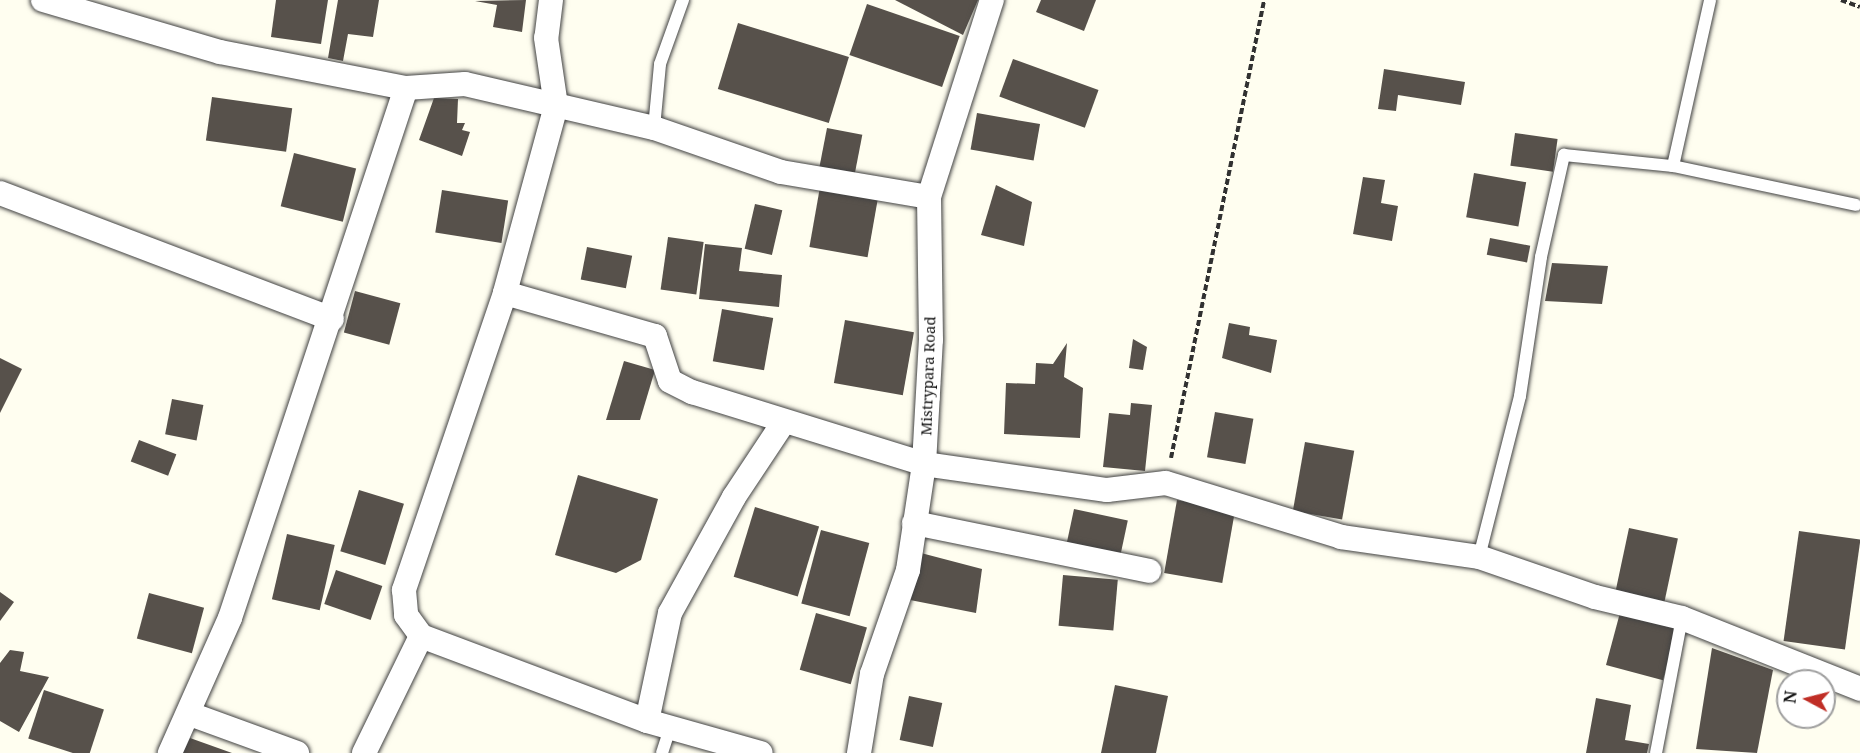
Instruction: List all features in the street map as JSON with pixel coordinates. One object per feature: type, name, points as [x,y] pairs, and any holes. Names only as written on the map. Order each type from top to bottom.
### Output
[{"type":"street","points":[[43,0],[220,52],[406,88],[465,84],[654,128],[781,172],[929,197]]},
{"type":"street","points":[[551,0],[546,38],[556,106],[505,293],[404,590],[406,615],[421,636],[670,729],[759,753]]},
{"type":"street","name":"Mistrypara Road","points":[[859,753],[872,674],[908,570],[924,464],[930,340],[929,197],[993,0]]},
{"type":"street","points":[[170,753],[190,714],[230,618],[332,319],[406,88]]},
{"type":"street","points":[[0,192],[332,319]]},
{"type":"street","points":[[505,293],[655,336],[670,381],[783,423],[924,464],[1107,490],[1166,483],[1341,537],[1479,557],[1595,597],[1682,618],[1860,689]]},
{"type":"street","points":[[647,721],[670,613],[734,497],[783,423]]},
{"type":"street","points":[[914,523],[1149,572]]},
{"type":"street","points":[[364,753],[421,636]]},
{"type":"street","points":[[190,714],[297,753]]},
{"type":"lane","points":[[654,128],[660,64],[683,0]]},
{"type":"lane","points":[[1673,166],[1710,0]]},
{"type":"lane","points":[[1479,557],[1520,396],[1540,257],[1564,155],[1673,166],[1856,205]]},
{"type":"lane","points":[[1656,753],[1682,618]]},
{"type":"lane","points":[[662,753],[670,729]]},
{"type":"path","points":[[1166,483],[1264,0]]},
{"type":"path","points":[[1841,0],[1860,7]]},
{"type":"building","points":[[276,0],[328,0],[321,44],[271,37]]},
{"type":"building","points":[[338,0],[379,0],[373,37],[348,34],[343,61],[328,58]]},
{"type":"building","points":[[526,0],[522,32],[493,27],[497,5],[475,1]]},
{"type":"building","points":[[895,0],[978,0],[963,35]]},
{"type":"building","points":[[1041,0],[1096,0],[1084,31],[1036,12]]},
{"type":"building","points":[[867,4],[960,36],[942,87],[849,55]]},
{"type":"building","points":[[738,23],[849,57],[829,123],[718,89]]},
{"type":"building","points":[[1013,59],[1099,90],[1085,128],[999,97]]},
{"type":"building","points":[[1384,69],[1465,82],[1461,105],[1398,95],[1396,111],[1378,109]]},
{"type":"building","points":[[212,97],[292,108],[286,152],[206,141]]},
{"type":"building","points":[[434,98],[458,99],[457,123],[465,123],[462,130],[470,132],[462,156],[419,140]]},
{"type":"building","points":[[977,113],[1040,124],[1034,161],[971,149]]},
{"type":"building","points":[[827,128],[862,135],[854,176],[819,169]]},
{"type":"building","points":[[1515,133],[1558,139],[1553,172],[1510,166]]},
{"type":"building","points":[[294,153],[356,168],[343,222],[281,206]]},
{"type":"building","points":[[1474,173],[1526,182],[1518,227],[1466,217]]},
{"type":"building","points":[[1363,177],[1385,180],[1381,203],[1398,206],[1392,241],[1353,234]]},
{"type":"building","points":[[996,185],[1032,202],[1024,246],[981,235]]},
{"type":"building","points":[[820,187],[878,197],[868,257],[809,247]]},
{"type":"building","points":[[442,190],[508,200],[501,243],[435,232]]},
{"type":"building","points":[[755,204],[782,210],[772,255],[745,249]]},
{"type":"building","points":[[668,237],[704,242],[696,294],[661,289]]},
{"type":"building","points":[[1490,238],[1530,246],[1527,263],[1487,255]]},
{"type":"building","points":[[705,244],[742,248],[739,271],[782,275],[779,307],[699,299]]},
{"type":"building","points":[[587,247],[632,256],[626,288],[581,279]]},
{"type":"building","points":[[1552,263],[1608,266],[1602,304],[1545,301]]},
{"type":"building","points":[[355,291],[400,303],[389,345],[344,333]]},
{"type":"building","points":[[722,309],[773,318],[764,370],[713,361]]},
{"type":"building","points":[[845,320],[914,332],[903,395],[834,383]]},
{"type":"building","points":[[1229,323],[1250,327],[1249,335],[1277,340],[1271,373],[1222,358]]},
{"type":"building","points":[[1133,339],[1147,347],[1143,370],[1129,368]]},
{"type":"building","points":[[1067,343],[1064,377],[1083,388],[1080,438],[1004,434],[1006,383],[1035,384],[1036,363],[1053,364]]},
{"type":"building","points":[[0,358],[22,369],[0,413]]},
{"type":"building","points":[[624,361],[655,370],[640,420],[606,420]]},
{"type":"building","points":[[172,399],[203,405],[197,440],[165,434]]},
{"type":"building","points":[[1131,403],[1152,405],[1145,471],[1103,467],[1109,413],[1130,415]]},
{"type":"building","points":[[1215,412],[1253,419],[1245,464],[1207,457]]},
{"type":"building","points":[[139,440],[176,454],[168,476],[131,461]]},
{"type":"building","points":[[1305,442],[1354,451],[1342,520],[1293,511]]},
{"type":"building","points":[[578,475],[658,499],[641,560],[616,573],[555,555]]},
{"type":"building","points":[[359,490],[404,504],[385,565],[340,551]]},
{"type":"building","points":[[1177,500],[1235,510],[1222,583],[1164,573]]},
{"type":"building","points":[[755,507],[819,527],[798,596],[734,577]]},
{"type":"building","points":[[1074,509],[1128,520],[1121,554],[1067,542]]},
{"type":"building","points":[[1629,528],[1678,538],[1664,606],[1615,595]]},
{"type":"building","points":[[821,530],[869,543],[850,616],[801,603]]},
{"type":"building","points":[[1799,531],[1860,540],[1845,650],[1784,641]]},
{"type":"building","points":[[287,534],[335,545],[320,610],[272,599]]},
{"type":"building","points":[[921,553],[982,569],[976,613],[905,599]]},
{"type":"building","points":[[336,570],[382,586],[371,620],[324,604]]},
{"type":"building","points":[[1063,575],[1118,580],[1113,631],[1059,626]]},
{"type":"building","points":[[0,592],[14,602],[0,621]]},
{"type":"building","points":[[149,593],[204,608],[192,653],[137,638]]},
{"type":"building","points":[[1621,609],[1678,624],[1663,680],[1606,665]]},
{"type":"building","points":[[816,613],[867,628],[851,684],[800,670]]},
{"type":"building","points":[[1712,648],[1773,670],[1757,753],[1696,749]]},
{"type":"building","points":[[10,650],[24,652],[20,671],[49,677],[19,732],[0,721],[0,663]]},
{"type":"building","points":[[1115,685],[1168,696],[1156,753],[1101,753]]},
{"type":"building","points":[[44,690],[104,709],[90,753],[73,753],[28,739]]},
{"type":"building","points":[[909,696],[942,703],[933,747],[900,740]]},
{"type":"building","points":[[1596,698],[1631,705],[1625,740],[1649,744],[1647,753],[1586,753]]},
{"type":"building","points":[[190,738],[232,753],[183,753]]}]
